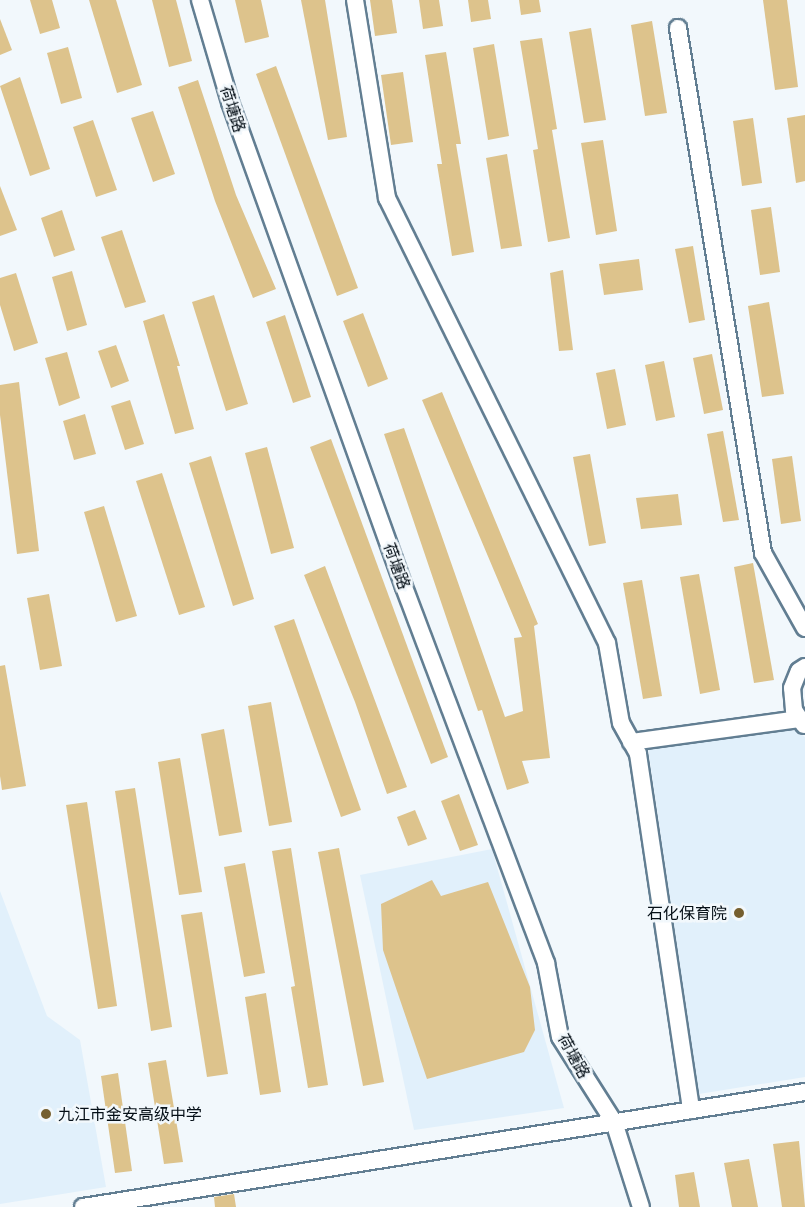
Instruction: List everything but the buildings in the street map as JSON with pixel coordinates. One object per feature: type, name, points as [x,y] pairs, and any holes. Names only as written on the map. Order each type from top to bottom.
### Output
[{"type":"street","name":"荷塘路","points":[[200,0],[230,102],[368,485],[546,963],[560,1037],[614,1122],[641,1207]]},
{"type":"street","points":[[356,0],[387,198],[607,643],[621,723],[638,754],[692,1110]]},
{"type":"street","points":[[678,28],[763,553],[805,628]]},
{"type":"street","points":[[631,742],[801,722],[794,710],[792,688],[799,671],[805,667]]},
{"type":"street","points":[[83,1207],[805,1092]]},
{"type":"shaded area","name":"石化保育院","points":[[786,724],[805,737],[805,1077],[699,1094],[648,748]]},
{"type":"shaded area","points":[[492,849],[564,1108],[414,1130],[360,875]]},
{"type":"shaded area","name":"九江市金安高级中学","points":[[0,891],[47,1016],[80,1040],[106,1187],[0,1204]]},
{"type":"place","name":"石化保育院","points":[[739,913]]},
{"type":"place","name":"九江市金安高级中学","points":[[46,1114]]}]
